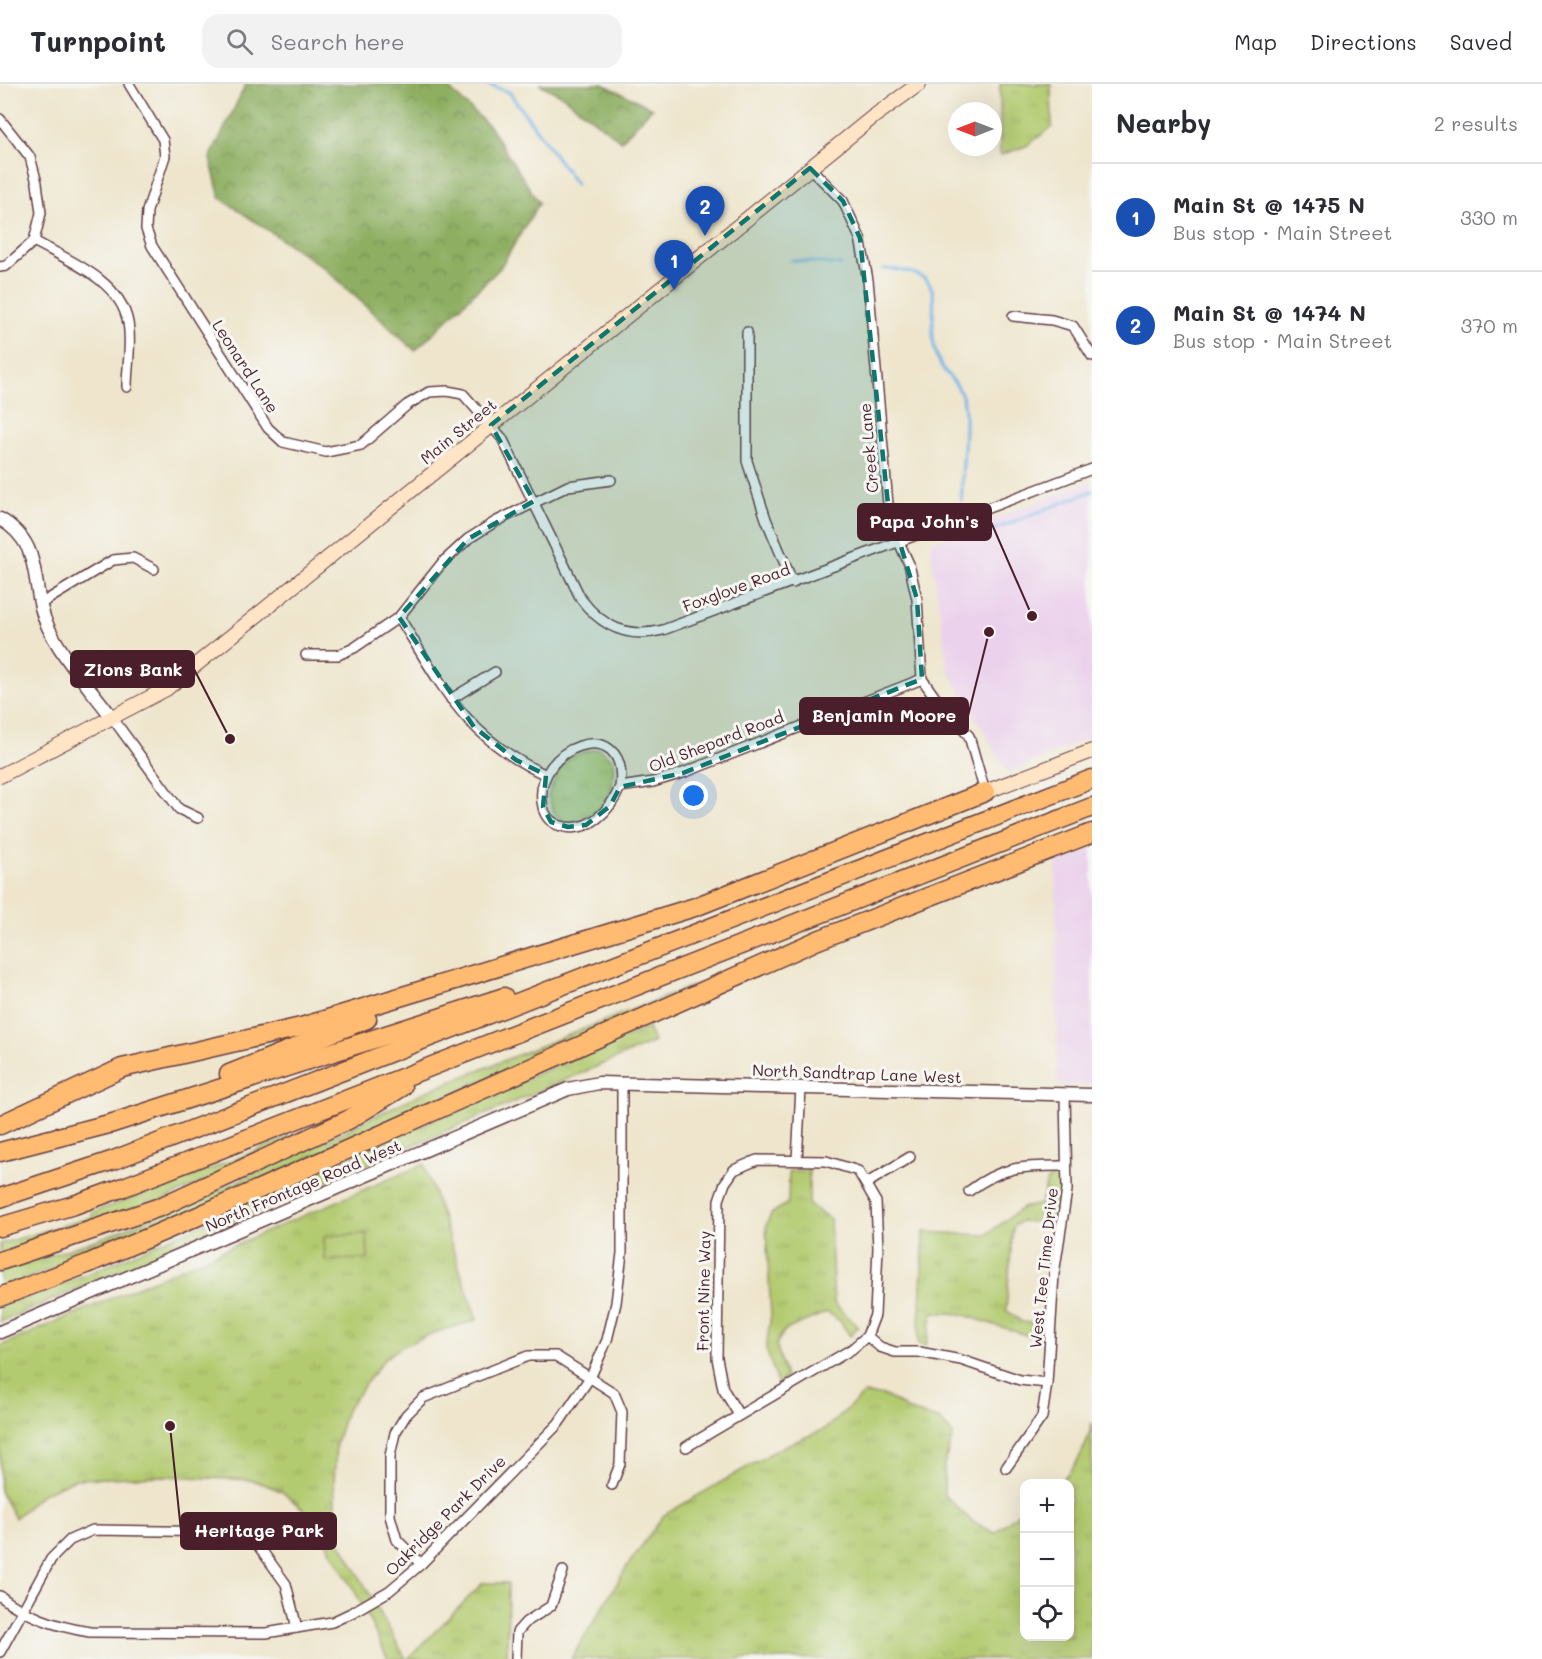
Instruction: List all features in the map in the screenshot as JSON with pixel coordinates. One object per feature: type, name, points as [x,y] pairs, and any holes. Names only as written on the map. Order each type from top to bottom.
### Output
[{"type":"highway","points":[[0,1198],[114,1160],[1092,779]]},
{"type":"highway","points":[[0,1125],[122,1068],[301,1027],[695,908],[986,792]]},
{"type":"highway","points":[[0,1227],[84,1202],[1092,807]]},
{"type":"highway","points":[[0,1297],[87,1264],[187,1221],[818,940],[1092,833]]},
{"type":"highway","points":[[0,1152],[94,1126],[504,997],[576,981]]},
{"type":"highway","points":[[94,1126],[399,1006],[437,987]]},
{"type":"highway","points":[[0,1261],[160,1207],[348,1120],[446,1060]]},
{"type":"main road","name":"Main Street","points":[[0,776],[166,689],[810,168],[919,84]]},
{"type":"main road","points":[[986,792],[1092,751]]},
{"type":"street","name":"Leonard Lane","points":[[129,84],[163,140],[165,156],[147,212],[146,229],[152,246],[268,428],[283,442],[303,449],[326,452],[361,445],[407,405],[429,392],[447,391],[463,394],[491,425]]},
{"type":"street","points":[[0,119],[30,157],[37,183],[41,213],[34,241],[6,266],[0,267]]},
{"type":"street","name":"Creek Lane","points":[[810,168],[843,201],[860,238],[868,280],[888,504],[899,542],[909,564],[917,599],[922,679]]},
{"type":"street","points":[[34,241],[100,280],[117,296],[128,322],[127,387]]},
{"type":"street","points":[[1013,316],[1052,320],[1073,326],[1092,356]]},
{"type":"street","points":[[747,332],[747,461],[765,519],[794,583]]},
{"type":"street","name":"Foxglove Road","points":[[491,425],[502,438],[581,599],[605,624],[644,635],[794,583],[1092,469]]},
{"type":"street","points":[[306,656],[338,655],[354,648],[399,617],[418,590],[468,539],[534,501],[568,486],[611,480]]},
{"type":"street","points":[[0,519],[18,529],[28,546],[48,627],[62,652],[179,809],[198,818]]},
{"type":"street","points":[[42,603],[113,561],[133,558],[154,569]]},
{"type":"street","points":[[399,617],[458,709],[489,741],[516,760],[546,775]]},
{"type":"street","points":[[451,699],[495,672]]},
{"type":"street","points":[[922,679],[969,736],[986,792]]},
{"type":"street","name":"Old Shepard Road","points":[[620,787],[653,782],[683,773],[922,679]]},
{"type":"street","points":[[582,744],[606,746],[618,759],[621,768],[620,787],[616,798],[602,814],[586,825],[568,827],[551,822],[546,816],[542,797],[546,775],[552,765],[566,752],[582,744]]},
{"type":"street","name":"North Frontage Road West","points":[[0,1332],[568,1089],[599,1083],[622,1084]]},
{"type":"street","name":"North Sandtrap Lane West","points":[[622,1084],[1092,1095]]},
{"type":"street","name":"Oakridge Park Drive","points":[[0,1596],[23,1611],[64,1628],[90,1632],[266,1633],[332,1622],[389,1591],[421,1564],[558,1424],[591,1376],[607,1340],[612,1321],[622,1253],[622,1084]]},
{"type":"street","points":[[797,1160],[801,1088]]},
{"type":"street","name":"West Tee Time Drive","points":[[1006,1468],[1042,1417],[1047,1383],[1054,1274],[1066,1190],[1065,1095]]},
{"type":"street","points":[[686,1447],[852,1348],[867,1336],[875,1315],[878,1248],[876,1202],[867,1184],[909,1157]]},
{"type":"street","name":"Front Nine Way","points":[[739,1415],[723,1389],[717,1358],[719,1200],[725,1183],[734,1170],[757,1160],[797,1160],[826,1161],[845,1165],[858,1171],[867,1184]]},
{"type":"street","points":[[969,1191],[988,1177],[1003,1170],[1023,1166],[1066,1166]]},
{"type":"street","points":[[867,1336],[880,1347],[895,1352],[919,1352],[961,1360],[1020,1380],[1047,1383]]},
{"type":"street","points":[[421,1564],[397,1540],[390,1516],[390,1456],[395,1433],[406,1415],[423,1398],[528,1356],[556,1356],[591,1376],[614,1393],[622,1412],[620,1464],[612,1485]]},
{"type":"street","points":[[0,1652],[51,1559],[70,1540],[93,1530],[230,1532],[254,1540],[271,1560],[286,1584],[297,1628]]},
{"type":"street","points":[[516,1659],[514,1644],[517,1632],[526,1622],[551,1606],[563,1570]]},
{"type":"highlighted area","points":[[810,168],[843,201],[860,238],[888,504],[917,599],[922,679],[683,773],[620,787],[610,806],[586,825],[568,827],[551,822],[543,807],[546,775],[516,760],[474,727],[399,617],[468,539],[534,501],[491,425]]},
{"type":"shaded area","points":[[1092,481],[1092,736],[1008,773],[948,670],[930,543]]},
{"type":"shaded area","points":[[1092,850],[1092,1085],[1057,1085],[1056,863]]},
{"type":"green space","points":[[246,84],[444,84],[489,126],[539,203],[500,268],[415,351],[324,268],[220,198],[210,158]]},
{"type":"green space","points":[[539,84],[603,84],[652,108],[621,141],[561,95]]},
{"type":"green space","points":[[1000,84],[1051,84],[1052,127],[1026,146],[1002,154],[1002,102],[1000,102]]},
{"type":"green space","points":[[599,749],[613,760],[610,795],[599,809],[568,823],[555,815],[548,796],[552,785],[560,769],[571,757]]},
{"type":"green space","points":[[712,978],[126,1240],[0,1289],[0,1272],[96,1240],[178,1208],[285,1160],[422,1093]]},
{"type":"green space","points":[[648,1028],[654,1042],[0,1322],[0,1306],[104,1267],[482,1098]]},
{"type":"green space","points":[[294,1135],[296,1140],[161,1201],[0,1256],[0,1244],[92,1217],[92,1212],[178,1182]]},
{"type":"green space","points":[[424,1164],[477,1320],[433,1333],[403,1346],[385,1358],[346,1410],[336,1443],[334,1483],[337,1536],[406,1659],[388,1659],[358,1597],[310,1515],[281,1491],[253,1480],[165,1476],[75,1479],[42,1494],[15,1518],[0,1491],[0,1346]]},
{"type":"green space","points":[[809,1170],[809,1205],[830,1219],[834,1303],[858,1327],[850,1336],[840,1321],[827,1312],[785,1330],[776,1344],[786,1377],[778,1384],[766,1349],[771,1315],[766,1226],[771,1214],[788,1203],[789,1171]]},
{"type":"green space","points":[[1059,1171],[1061,1188],[1053,1223],[1021,1221],[1013,1227],[1006,1310],[1022,1322],[1045,1324],[1044,1341],[961,1314],[933,1312],[926,1346],[918,1344],[924,1232],[986,1235],[1022,1208],[1041,1204],[1047,1181]]},
{"type":"green space","points":[[367,1234],[368,1259],[325,1260],[324,1236]]},
{"type":"green space","points":[[864,1394],[886,1396],[910,1411],[940,1420],[953,1435],[944,1465],[944,1495],[973,1522],[995,1533],[1020,1511],[1020,1641],[1074,1641],[1074,1479],[1063,1479],[1080,1456],[1088,1439],[1092,1422],[1092,1659],[571,1659],[628,1565],[664,1515],[782,1447],[825,1429]]},
{"type":"green space","points":[[483,1583],[508,1583],[507,1659],[408,1659]]},
{"type":"waterway","points":[[486,84],[509,92],[576,184]]},
{"type":"waterway","points":[[792,260],[841,265]]},
{"type":"waterway","points":[[884,269],[908,271],[923,277],[930,286],[933,296],[933,340],[937,357],[960,392],[965,409],[962,501]]},
{"type":"waterway","points":[[988,527],[993,530],[1092,491]]},
{"type":"place","name":"Main St @ 1474 N","points":[[705,236]]},
{"type":"place","name":"Main St @ 1475 N","points":[[674,290]]},
{"type":"place","name":"Papa John's","points":[[1032,616]]},
{"type":"place","name":"Benjamin Moore","points":[[989,632]]},
{"type":"place","name":"Zions Bank","points":[[230,739]]},
{"type":"place","name":"Heritage Park","points":[[170,1426]]}]
